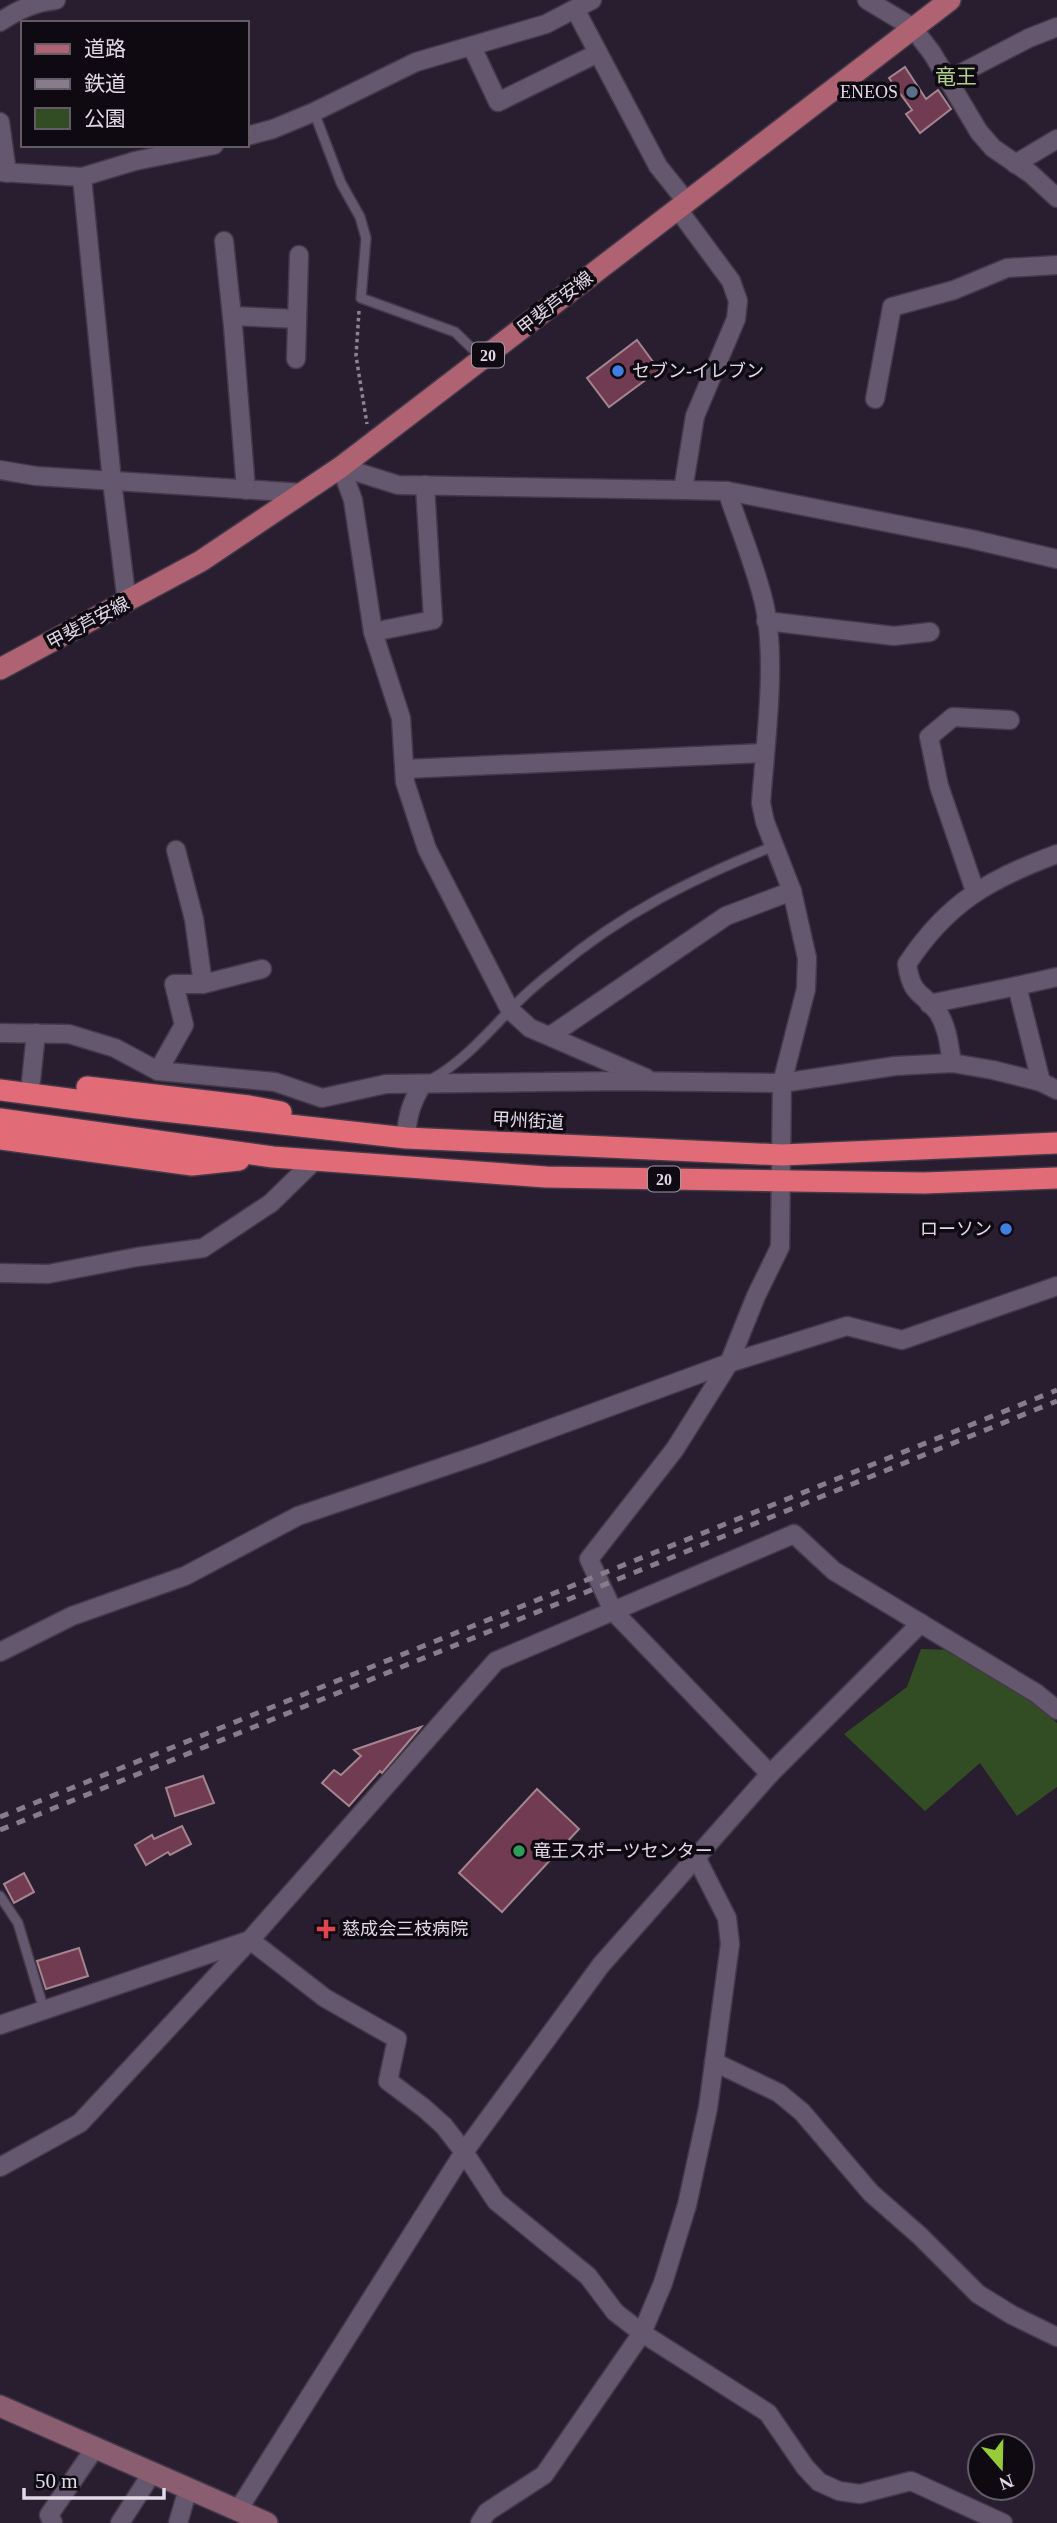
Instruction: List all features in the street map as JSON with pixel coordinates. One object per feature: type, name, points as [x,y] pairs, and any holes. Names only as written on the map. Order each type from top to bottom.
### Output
[{"type":"highway","name":"20","points":[[0,1075],[249,1106],[282,1112],[332,1130]]},
{"type":"highway","name":"甲州街道","points":[[0,1090],[407,1138],[782,1155],[1057,1143]]},
{"type":"highway","name":"20","points":[[0,1119],[272,1157],[546,1177],[923,1183],[1057,1178]]},
{"type":"highway","name":"20","points":[[0,1139],[192,1165],[272,1157]]},
{"type":"main road","name":"甲斐芦安線","points":[[0,669],[201,561],[303,494],[950,0]]},
{"type":"street","points":[[0,22],[16,10],[56,0]]},
{"type":"street","points":[[248,136],[273,129],[416,62],[546,24],[592,0]]},
{"type":"street","points":[[867,0],[912,27],[932,53],[979,132],[993,148],[1057,198]]},
{"type":"street","points":[[575,9],[658,166],[731,281],[738,301],[736,319],[695,416],[683,490]]},
{"type":"street","points":[[948,80],[1029,38],[1057,27]]},
{"type":"street","points":[[472,47],[498,102],[598,52]]},
{"type":"street","points":[[0,122],[4,172],[82,177],[135,161],[204,147]]},
{"type":"street","points":[[1015,164],[1057,139]]},
{"type":"street","points":[[82,177],[112,481],[127,603]]},
{"type":"street","points":[[223,242],[232,316],[246,490]]},
{"type":"street","points":[[296,359],[299,255]]},
{"type":"street","points":[[874,399],[891,307],[954,289],[1007,268],[1057,265]]},
{"type":"street","points":[[232,316],[297,319]]},
{"type":"street","points":[[341,467],[398,485],[727,491],[971,539],[1057,559]]},
{"type":"street","points":[[341,467],[353,500],[373,632],[401,718],[405,782],[427,849],[510,1010],[530,1028],[654,1082]]},
{"type":"street","points":[[0,470],[36,476],[303,494]]},
{"type":"street","points":[[373,632],[433,620],[425,485]]},
{"type":"street","points":[[727,491],[764,600],[769,684],[761,803],[765,822],[792,891],[807,958],[806,989],[782,1083],[780,1247],[756,1296],[729,1363],[675,1449],[589,1559],[613,1611],[769,1774]]},
{"type":"street","points":[[766,621],[894,636],[930,632]]},
{"type":"street","points":[[975,891],[939,786],[929,737],[953,717],[1010,720]]},
{"type":"street","points":[[405,769],[764,753]]},
{"type":"street","points":[[176,850],[194,919],[203,984]]},
{"type":"street","points":[[952,1063],[947,1031],[937,1012],[910,983],[907,964],[925,936],[975,891],[1057,854]]},
{"type":"street","points":[[550,1036],[726,916],[792,891]]},
{"type":"street","points":[[158,1071],[184,1025],[174,984],[203,984],[262,969]]},
{"type":"street","points":[[929,1004],[1057,977]]},
{"type":"street","points":[[1017,986],[1041,1082]]},
{"type":"street","points":[[31,1080],[36,1033]]},
{"type":"street","points":[[0,1034],[69,1034],[115,1048],[158,1071],[275,1082],[323,1098],[386,1084],[782,1083],[895,1066],[952,1063],[1041,1082],[1057,1090]]},
{"type":"street","points":[[407,1138],[410,1111],[422,1085]]},
{"type":"street","points":[[0,1273],[48,1274],[203,1248],[271,1203],[315,1160]]},
{"type":"street","points":[[3,1643],[185,1576],[298,1516],[484,1453],[729,1363],[846,1326],[902,1339],[1057,1286]]},
{"type":"street","points":[[0,2167],[80,2123],[250,1940],[496,1661],[794,1534],[834,1572],[1036,1693],[1057,1710]]},
{"type":"street","points":[[237,2510],[464,2152],[601,1965],[769,1774],[920,1623]]},
{"type":"street","points":[[480,2523],[487,2512],[544,2475],[642,2333],[663,2283],[687,2205],[708,2108],[730,1944],[727,1918],[696,1857]]},
{"type":"street","points":[[0,2025],[250,1940]]},
{"type":"street","points":[[250,1940],[325,1998],[397,2039],[388,2081],[443,2126],[464,2152],[496,2201],[588,2276],[615,2312],[642,2333],[768,2413],[819,2482],[839,2491],[860,2494],[911,2481],[1003,2523]]},
{"type":"street","points":[[714,2062],[779,2093],[802,2112],[871,2193],[920,2236],[978,2294],[1012,2315],[1057,2337]]},
{"type":"street","points":[[0,2406],[267,2523]]},
{"type":"street","points":[[53,2523],[49,2515],[95,2448]]},
{"type":"street","points":[[120,2523],[152,2473]]},
{"type":"street","points":[[178,2523],[188,2489]]},
{"type":"lane","points":[[314,111],[341,183],[360,217],[366,238],[360,298],[455,332],[483,359]]},
{"type":"lane","points":[[422,1085],[440,1075],[479,1045],[510,1010],[556,968],[612,925],[706,873],[774,846]]},
{"type":"lane","points":[[0,1896],[18,1923],[44,2010]]},
{"type":"path","points":[[360,298],[356,356],[364,416],[373,443]]},
{"type":"green space","points":[[921,1649],[955,1650],[1028,1698],[1057,1723],[1057,1787],[1017,1816],[980,1763],[925,1811],[844,1734],[907,1687]]},
{"type":"building","points":[[905,67],[926,99],[938,90],[951,109],[920,133],[906,114],[912,110],[889,78]]},
{"type":"building","points":[[637,340],[659,370],[609,407],[587,378]]},
{"type":"building","points":[[421,1727],[382,1773],[380,1771],[349,1806],[322,1783],[334,1770],[341,1775],[361,1756],[354,1750]]},
{"type":"building","points":[[203,1776],[214,1803],[175,1816],[166,1788]]},
{"type":"building","name":"竜王スポーツセンター","points":[[537,1789],[579,1829],[502,1912],[459,1873]]},
{"type":"building","points":[[182,1826],[191,1844],[170,1855],[168,1852],[146,1865],[135,1845],[152,1835],[154,1839]]},
{"type":"building","points":[[24,1873],[34,1892],[14,1903],[4,1884]]},
{"type":"building","points":[[79,1948],[88,1976],[46,1989],[37,1961]]},
{"type":"railway","points":[[0,1817],[1057,1390]]},
{"type":"railway","points":[[0,1830],[1057,1401]]},
{"type":"place","name":"ENEOS","points":[[912,92]]},
{"type":"place","name":"セブン-イレブン","points":[[618,371]]},
{"type":"place","name":"ローソン","points":[[1006,1229]]},
{"type":"place","name":"竜王スポーツセンター","points":[[519,1851]]},
{"type":"place","name":"慈成会三枝病院","points":[[326,1929]]},
{"type":"district","name":"竜王","points":[[956,77]]}]
